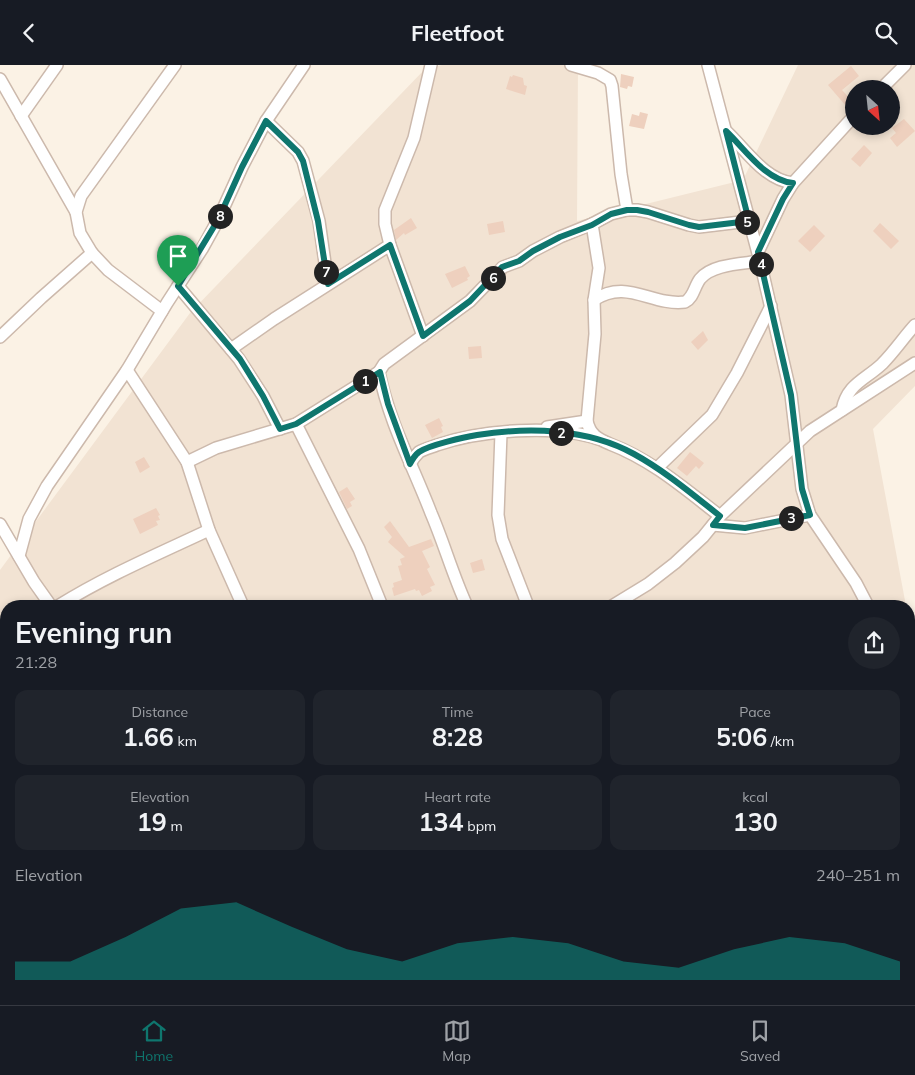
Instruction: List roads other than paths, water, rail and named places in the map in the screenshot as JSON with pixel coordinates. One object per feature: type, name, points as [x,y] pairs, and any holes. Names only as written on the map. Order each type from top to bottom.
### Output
[{"type":"street","points":[[21,116],[57,65]]},
{"type":"street","points":[[76,213],[82,196],[175,65]]},
{"type":"street","points":[[19,556],[29,519],[47,486],[127,370],[218,220],[242,167],[266,121],[304,65]]},
{"type":"street","points":[[423,336],[390,245],[385,224],[385,210],[414,138],[431,65]]},
{"type":"street","points":[[571,65],[605,75],[610,80],[627,210]]},
{"type":"street","points":[[708,65],[759,256],[791,395],[802,489],[810,515],[856,583],[865,600]]},
{"type":"street","points":[[890,80],[906,65]]},
{"type":"street","points":[[0,79],[76,213],[80,233],[92,253],[108,270],[162,311]]},
{"type":"street","points":[[266,121],[298,152],[303,161],[318,221],[328,284]]},
{"type":"street","points":[[594,300],[604,293],[615,291],[668,301],[685,302],[693,295],[699,280],[705,274],[759,256],[783,199],[793,183],[845,126]]},
{"type":"street","points":[[726,131],[769,175],[784,182],[793,183]]},
{"type":"street","points":[[187,461],[216,447],[242,438],[296,424],[380,372],[389,359],[470,301],[502,267],[519,261],[533,251],[560,237],[592,225],[611,214],[627,210],[648,212],[699,227],[749,221]]},
{"type":"street","points":[[592,225],[599,268],[594,300],[595,334],[587,421],[592,435],[598,439]]},
{"type":"street","points":[[231,349],[390,245]]},
{"type":"street","points":[[0,337],[92,253]]},
{"type":"street","points":[[178,286],[240,359],[263,396],[280,429]]},
{"type":"street","points":[[657,468],[712,415],[737,373],[771,306]]},
{"type":"street","points":[[842,410],[845,397],[853,387],[881,364],[915,325]]},
{"type":"street","points":[[622,600],[648,584],[676,563],[810,431],[915,363]]},
{"type":"street","points":[[127,370],[187,461],[209,530],[240,600]]},
{"type":"street","points":[[380,372],[385,395],[402,447],[438,528],[465,600]]},
{"type":"street","points":[[410,464],[419,452],[458,439],[491,433],[531,431],[587,421]]},
{"type":"street","points":[[296,424],[359,549],[380,600]]},
{"type":"street","points":[[531,431],[585,435],[632,453],[657,468],[717,521],[745,528],[810,515]]},
{"type":"street","points":[[501,433],[498,515],[502,539],[526,600]]},
{"type":"street","points":[[402,447],[419,452]]},
{"type":"street","points":[[0,524],[47,600]]},
{"type":"street","points":[[68,600],[134,565],[209,530]]}]
